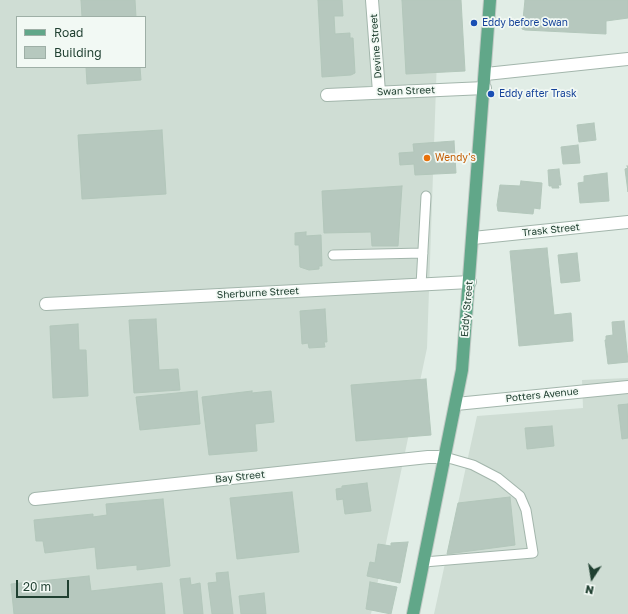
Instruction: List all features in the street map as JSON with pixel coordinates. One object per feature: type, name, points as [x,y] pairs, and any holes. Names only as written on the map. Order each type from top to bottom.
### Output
[{"type":"main road","name":"Eddy Street","points":[[413,614],[462,370],[485,88],[490,0]]},
{"type":"street","name":"Devine Street","points":[[372,0],[379,92]]},
{"type":"street","points":[[486,74],[628,59]]},
{"type":"street","name":"Swan Street","points":[[327,95],[485,88]]},
{"type":"street","name":"Trask Street","points":[[473,238],[628,222]]},
{"type":"street","name":"Sherburne Street","points":[[46,304],[470,282]]},
{"type":"street","name":"Potters Avenue","points":[[456,404],[628,387]]},
{"type":"street","name":"Bay Street","points":[[35,499],[428,457],[445,457]]},
{"type":"lane","points":[[421,285],[426,196]]},
{"type":"lane","points":[[333,256],[423,253]]},
{"type":"lane","points":[[424,562],[533,553],[526,510],[520,496],[492,475],[473,465],[445,457]]},
{"type":"shaded area","points":[[0,0],[439,0],[427,348],[371,614],[0,614]]},
{"type":"shaded area","points":[[628,378],[628,614],[434,614],[477,416],[583,408],[582,380]]},
{"type":"building","points":[[81,0],[135,0],[136,16],[82,16]]},
{"type":"building","points":[[318,0],[342,0],[343,16],[334,16],[335,34],[350,33],[350,38],[353,38],[355,73],[351,75],[322,77]]},
{"type":"building","points":[[402,0],[461,0],[465,71],[406,74]]},
{"type":"building","points":[[525,0],[628,0],[628,18],[606,21],[606,34],[525,30],[522,29]]},
{"type":"building","points":[[86,68],[140,68],[141,80],[87,84]]},
{"type":"building","points":[[594,123],[596,140],[579,142],[577,125]]},
{"type":"building","points":[[162,130],[166,194],[82,199],[78,135]]},
{"type":"building","name":"Wendy's","points":[[454,141],[456,173],[415,175],[414,164],[400,165],[399,153],[414,152],[413,144]]},
{"type":"building","points":[[578,145],[580,163],[563,164],[561,147]]},
{"type":"building","points":[[628,168],[628,192],[625,169]]},
{"type":"building","points":[[559,169],[561,185],[558,185],[559,188],[552,188],[552,186],[549,186],[548,170]]},
{"type":"building","points":[[607,173],[609,201],[580,203],[578,183],[584,182],[584,176]]},
{"type":"building","points":[[521,181],[542,183],[540,209],[534,208],[533,214],[498,211],[497,205],[500,185],[520,186]]},
{"type":"building","points":[[402,186],[398,246],[372,246],[371,232],[324,233],[322,191]]},
{"type":"building","points":[[306,232],[306,236],[321,235],[322,266],[319,266],[319,269],[309,270],[300,267],[299,245],[295,245],[295,233]]},
{"type":"building","points":[[547,248],[554,315],[571,313],[573,341],[519,346],[510,251]]},
{"type":"building","points":[[577,253],[580,281],[561,283],[558,255]]},
{"type":"building","points":[[325,309],[327,342],[324,342],[325,347],[309,348],[308,343],[302,344],[300,311]]},
{"type":"building","points":[[156,319],[159,370],[178,369],[180,390],[134,393],[129,320]]},
{"type":"building","points":[[624,321],[628,362],[608,364],[605,340],[606,336],[613,335],[612,322]]},
{"type":"building","points":[[78,324],[79,350],[86,350],[88,396],[53,398],[50,326]]},
{"type":"building","points":[[426,379],[431,435],[356,441],[351,385]]},
{"type":"building","points":[[197,391],[200,424],[140,430],[136,397]]},
{"type":"building","points":[[252,391],[252,393],[271,391],[274,422],[255,424],[257,451],[209,455],[202,397]]},
{"type":"building","points":[[628,404],[628,438],[622,439],[618,405]]},
{"type":"building","points":[[552,426],[554,446],[527,449],[525,428]]},
{"type":"building","points":[[367,483],[371,511],[345,514],[343,499],[337,500],[336,489],[342,488],[342,486]]},
{"type":"building","points":[[292,492],[299,552],[237,559],[230,498]]},
{"type":"building","points":[[510,497],[515,545],[447,554],[458,503]]},
{"type":"building","points":[[163,499],[170,566],[137,570],[137,565],[97,569],[95,547],[45,553],[43,541],[36,541],[34,520],[93,514],[93,517],[107,515],[106,504]]},
{"type":"building","points":[[408,542],[400,583],[367,576],[370,562],[375,563],[378,544],[391,546],[391,543]]},
{"type":"building","points":[[228,572],[233,614],[212,614],[208,583],[217,582],[216,573]]},
{"type":"building","points":[[89,576],[91,591],[162,583],[165,614],[14,614],[11,584]]},
{"type":"building","points":[[190,578],[191,585],[200,583],[203,614],[184,614],[180,579]]},
{"type":"building","points":[[370,582],[397,587],[391,614],[366,609]]},
{"type":"building","points":[[264,593],[266,614],[241,614],[239,596]]},
{"type":"place","name":"Eddy before Swan","points":[[474,23]]},
{"type":"place","name":"Eddy after Trask","points":[[491,94]]},
{"type":"place","name":"Wendy's","points":[[427,158]]}]
